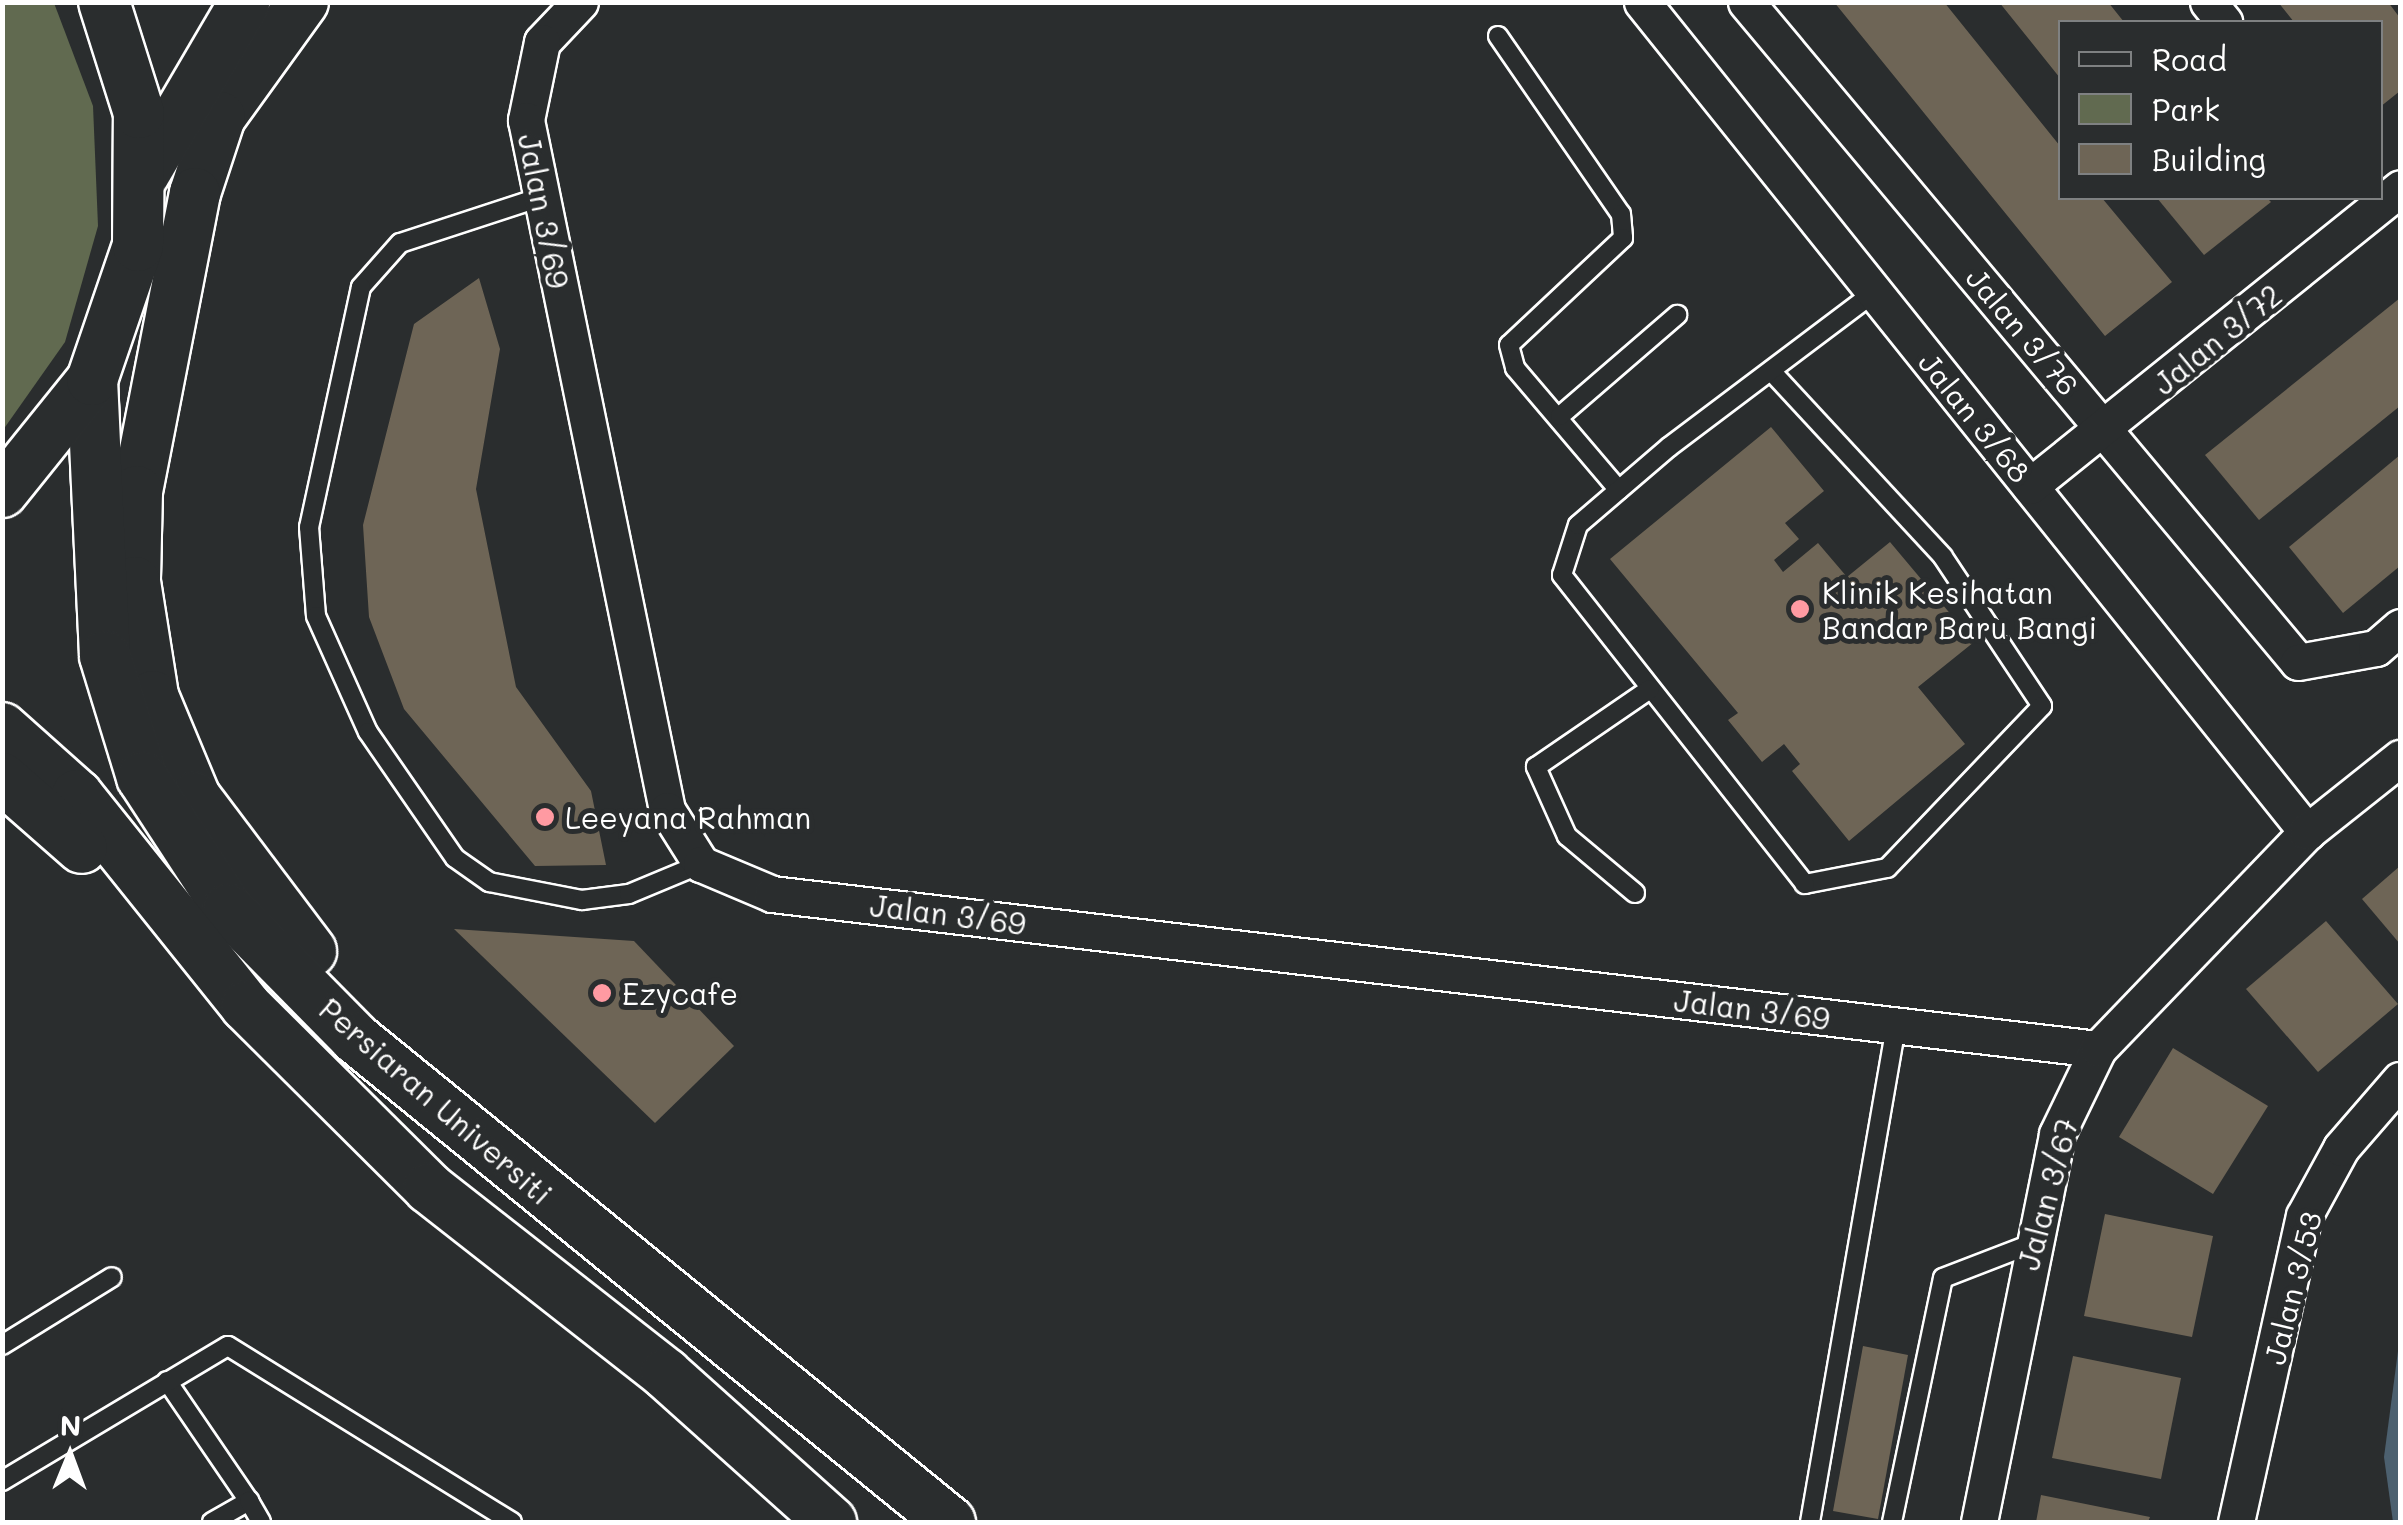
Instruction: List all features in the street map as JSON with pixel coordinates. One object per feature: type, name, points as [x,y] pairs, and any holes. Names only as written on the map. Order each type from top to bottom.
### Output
[{"type":"main road","points":[[2,492],[92,380],[134,263],[144,176],[139,113],[104,2]]},
{"type":"main road","points":[[144,176],[174,110],[246,2]]},
{"type":"main road","points":[[303,2],[220,117],[172,278],[136,491],[135,582],[152,696],[195,797],[282,919],[494,1154]]},
{"type":"main road","name":"Persiaran Universiti","points":[[92,380],[105,656],[142,776],[228,909],[355,1038],[950,1522]]},
{"type":"main road","name":"Persiaran Universiti","points":[[2,728],[78,795],[246,1006],[429,1188],[666,1374],[831,1522]]},
{"type":"main road","points":[[2,778],[98,864],[255,1058],[429,1188]]},
{"type":"street","name":"Jalan 3/69","points":[[580,2],[542,42],[528,77],[526,120],[667,810],[701,864],[772,894],[2098,1049]]},
{"type":"street","name":"Jalan 3/68","points":[[1642,2],[2307,832]]},
{"type":"street","name":"Jalan 3/76","points":[[1746,2],[2298,662],[2361,652],[2400,628]]},
{"type":"street","name":"Jalan 3/72","points":[[2030,486],[2106,430],[2381,200]]},
{"type":"street","name":"Jalan 3/67","points":[[1979,1522],[2031,1244],[2057,1134],[2098,1049],[2307,832],[2400,758]]},
{"type":"street","name":"Jalan 3/53","points":[[2236,1522],[2304,1216],[2341,1148],[2400,1080]]},
{"type":"lane","points":[[1498,36],[1569,127],[1624,227],[1608,254],[1509,345],[1515,368],[1560,416],[1619,490]]},
{"type":"lane","points":[[541,197],[400,244],[361,287],[309,527],[316,616],[368,732],[455,858],[489,882],[582,900],[629,894],[701,864]]},
{"type":"lane","points":[[1771,371],[1943,557],[2042,706],[1887,868],[1804,884],[1562,575],[1578,525],[1619,490],[1771,371],[1875,292]]},
{"type":"lane","points":[[1560,416],[1677,316]]},
{"type":"lane","points":[[1636,893],[1567,836],[1536,767],[1650,688]]},
{"type":"lane","points":[[1810,1522],[1896,1026]]},
{"type":"lane","points":[[1892,1522],[1942,1278],[2031,1244]]},
{"type":"lane","points":[[2,1345],[112,1278]]},
{"type":"lane","points":[[2,1481],[228,1346],[512,1522]]},
{"type":"lane","points":[[167,1380],[261,1522]]},
{"type":"lane","points":[[212,1522],[249,1501]]},
{"type":"green space","points":[[3,2],[54,3],[93,106],[98,226],[65,342],[3,430]]},
{"type":"water","points":[[2400,1336],[2400,1522],[2393,1522],[2384,1457]]},
{"type":"building","points":[[1834,2],[1944,2],[2058,144],[2058,200],[2104,200],[2172,282],[2105,336]]},
{"type":"building","points":[[1999,2],[2108,2],[2122,20],[2058,20],[2058,76]]},
{"type":"building","points":[[2278,2],[2388,2],[2400,18],[2400,91],[2383,105],[2383,20],[2292,20]]},
{"type":"building","points":[[2159,200],[2271,202],[2204,255]]},
{"type":"building","points":[[479,278],[500,349],[476,489],[516,687],[591,791],[606,865],[535,866],[404,709],[369,617],[363,525],[414,324]]},
{"type":"building","points":[[2400,298],[2400,406],[2259,520],[2205,455]]},
{"type":"building","name":"Klinik Kesihatan Bandar Baru Bangi","points":[[1771,427],[1824,491],[1785,523],[1799,539],[1774,560],[1783,572],[1818,543],[1847,577],[1890,542],[1974,642],[1918,687],[1965,744],[1849,841],[1792,771],[1800,764],[1784,744],[1762,762],[1728,720],[1738,713],[1610,559]]},
{"type":"building","points":[[2400,455],[2400,566],[2343,613],[2289,547]]},
{"type":"building","points":[[2400,866],[2400,944],[2362,899]]},
{"type":"building","points":[[2326,921],[2398,1004],[2318,1072],[2246,989]]},
{"type":"building","name":"Ezycafe","points":[[454,929],[634,941],[734,1046],[655,1123]]},
{"type":"building","points":[[2173,1048],[2268,1106],[2213,1194],[2119,1137]]},
{"type":"building","points":[[2105,1214],[2213,1236],[2192,1337],[2084,1316]]},
{"type":"building","points":[[1863,1346],[1908,1355],[1878,1519],[1833,1511]]},
{"type":"building","points":[[2073,1356],[2181,1378],[2161,1479],[2052,1458]]},
{"type":"building","points":[[2041,1495],[2150,1517],[2148,1522],[2036,1522]]},
{"type":"place","name":"Klinik Kesihatan Bandar Baru Bangi","points":[[1800,609]]},
{"type":"place","name":"Leeyana Rahman","points":[[545,817]]},
{"type":"place","name":"Ezycafe","points":[[602,993]]}]
